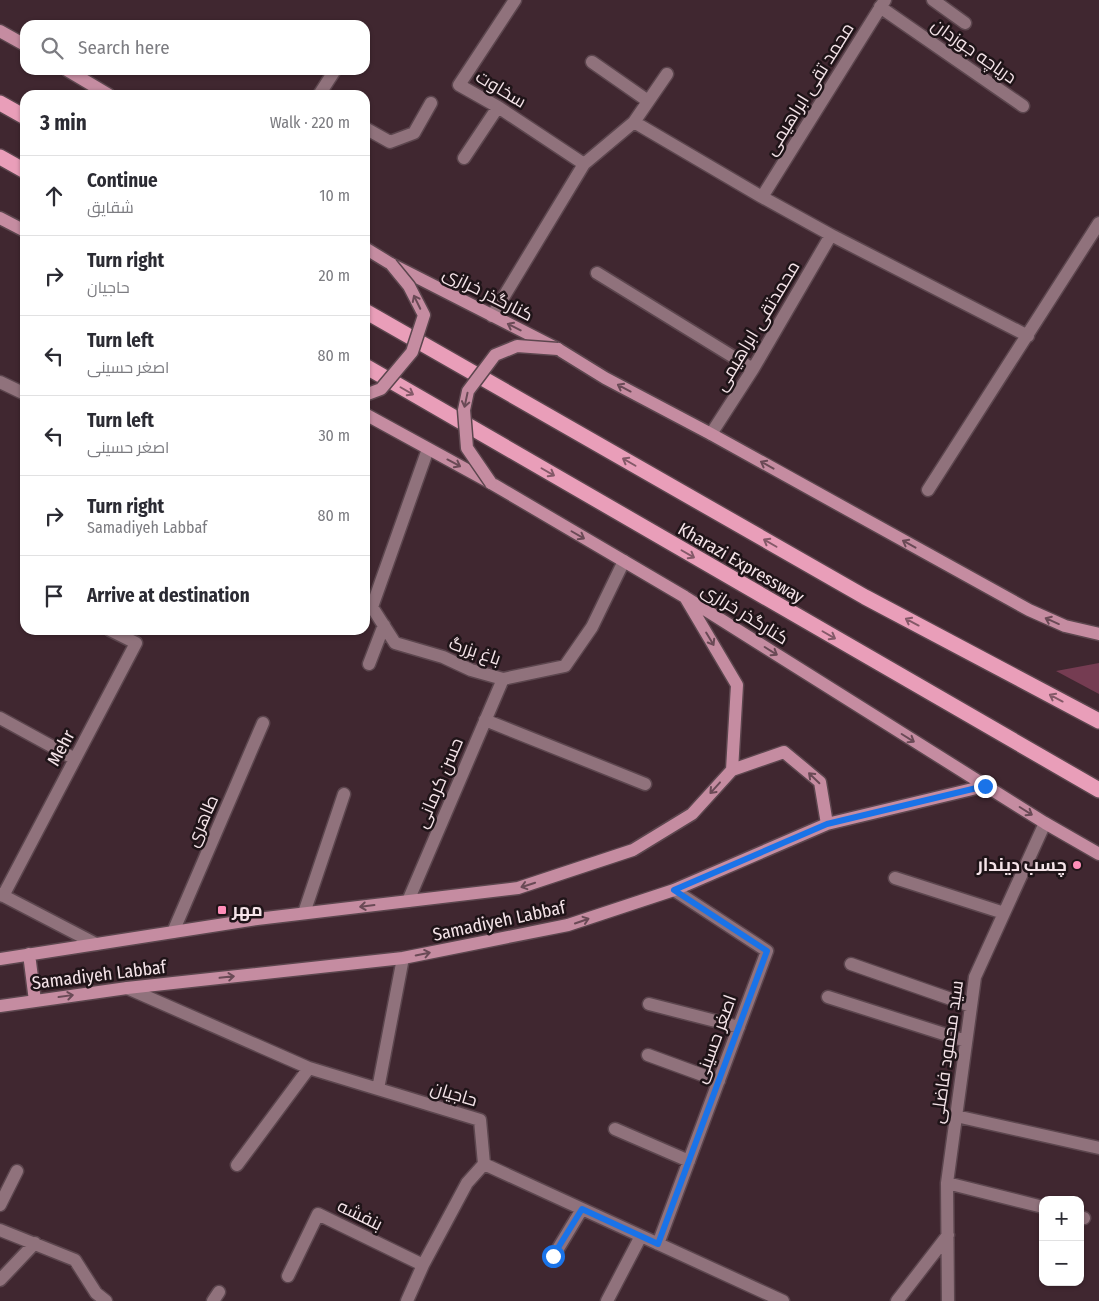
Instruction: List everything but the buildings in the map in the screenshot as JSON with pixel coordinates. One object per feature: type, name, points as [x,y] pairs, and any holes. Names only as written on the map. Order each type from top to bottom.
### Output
[{"type":"highway","points":[[0,103],[20,114]]},
{"type":"highway","points":[[0,157],[20,168]]},
{"type":"highway","name":"Kharazi Expressway","points":[[370,314],[864,597],[1099,721]]},
{"type":"highway","name":"Kharazi Expressway","points":[[370,369],[1099,790]]},
{"type":"main road","points":[[0,30],[20,42]]},
{"type":"main road","points":[[76,75],[101,90]]},
{"type":"main road","points":[[0,218],[20,228]]},
{"type":"main road","name":"کنارگذر خرازی","points":[[370,251],[391,264],[558,349],[605,378],[712,434],[1029,610],[1064,626],[1099,634]]},
{"type":"main road","points":[[370,393],[381,389],[412,352],[424,315],[409,286],[391,264]]},
{"type":"main road","points":[[491,483],[467,448],[464,410],[468,391],[495,355],[517,346],[558,349]]},
{"type":"main road","name":"کنارگذر خرازی","points":[[370,417],[491,483],[685,597],[985,786],[1099,854]]},
{"type":"main road","points":[[685,597],[737,685],[732,770],[784,752],[820,782],[827,824]]},
{"type":"main road","name":"Samadiyeh Labbaf","points":[[0,959],[304,914],[518,888],[633,850],[692,814],[732,770]]},
{"type":"main road","name":"Samadiyeh Labbaf","points":[[0,1006],[127,988],[403,958],[568,925],[674,890],[827,824],[985,786]]},
{"type":"main road","points":[[29,954],[35,1001]]},
{"type":"street","name":"سخاوت","points":[[515,0],[459,84],[498,107],[584,164]]},
{"type":"street","points":[[933,0],[965,23]]},
{"type":"street","name":"دریاچه جوزدان","points":[[883,4],[1023,106]]},
{"type":"street","name":"محمد تقی ابراهیمی","points":[[762,197],[883,4]]},
{"type":"street","points":[[592,62],[648,101]]},
{"type":"street","points":[[492,316],[584,164],[634,122],[667,74]]},
{"type":"street","points":[[322,90],[332,75]]},
{"type":"street","points":[[370,131],[390,142],[414,132],[431,103]]},
{"type":"street","points":[[464,158],[498,107]]},
{"type":"street","points":[[634,122],[831,235],[1028,336]]},
{"type":"street","points":[[928,490],[1099,223]]},
{"type":"street","name":"محمدتقی ابراهیمی","points":[[712,434],[753,369],[831,235]]},
{"type":"street","points":[[598,273],[753,369]]},
{"type":"street","points":[[0,382],[20,392]]},
{"type":"street","points":[[370,601],[428,449]]},
{"type":"street","name":"باغ بزرگ","points":[[370,605],[395,643],[443,658],[470,670],[502,679],[565,666],[592,627],[624,561]]},
{"type":"street","points":[[369,664],[384,625]]},
{"type":"street","name":"Mehr","points":[[2,895],[136,643],[120,635]]},
{"type":"street","name":"حسن کرمانی","points":[[408,901],[502,679]]},
{"type":"street","points":[[0,718],[75,759]]},
{"type":"street","points":[[485,720],[645,784]]},
{"type":"street","name":"طاهری","points":[[173,932],[264,724]]},
{"type":"street","points":[[304,914],[344,794]]},
{"type":"street","name":"سید محمود فاضلی","points":[[948,1301],[947,1183],[975,977],[1045,823]]},
{"type":"street","points":[[895,878],[1004,913]]},
{"type":"street","name":"اصغر حسینی","points":[[658,1244],[767,951],[674,890]]},
{"type":"street","points":[[2,895],[96,944]]},
{"type":"street","points":[[378,1089],[403,958]]},
{"type":"street","points":[[851,964],[971,1006]]},
{"type":"street","name":"حاجیان","points":[[127,988],[309,1068],[480,1120],[484,1164]]},
{"type":"street","points":[[828,997],[966,1041]]},
{"type":"street","points":[[649,1004],[738,1027]]},
{"type":"street","points":[[648,1055],[719,1081]]},
{"type":"street","points":[[237,1165],[309,1068]]},
{"type":"street","points":[[956,1116],[1099,1148]]},
{"type":"street","points":[[615,1129],[689,1161]]},
{"type":"street","points":[[408,1301],[423,1265],[466,1183],[484,1164],[783,1301]]},
{"type":"street","points":[[0,1205],[17,1171]]},
{"type":"street","points":[[947,1183],[1039,1206]]},
{"type":"street","points":[[553,1256],[582,1209]]},
{"type":"street","name":"بنفشه","points":[[288,1276],[318,1214],[423,1265]]},
{"type":"street","points":[[0,1230],[75,1260],[96,1292],[106,1301]]},
{"type":"street","points":[[896,1301],[948,1235]]},
{"type":"street","points":[[607,1301],[641,1236]]},
{"type":"street","points":[[0,1280],[35,1243]]},
{"type":"shaded area","points":[[1099,663],[1099,694],[1056,671]]},
{"type":"place","name":"چسب دیندار","points":[[1077,865]]},
{"type":"place","name":"مهر","points":[[222,910]]},
{"type":"route","points":[[553,1256],[582,1209],[658,1244],[767,951],[674,890],[827,824],[985,786]]}]
